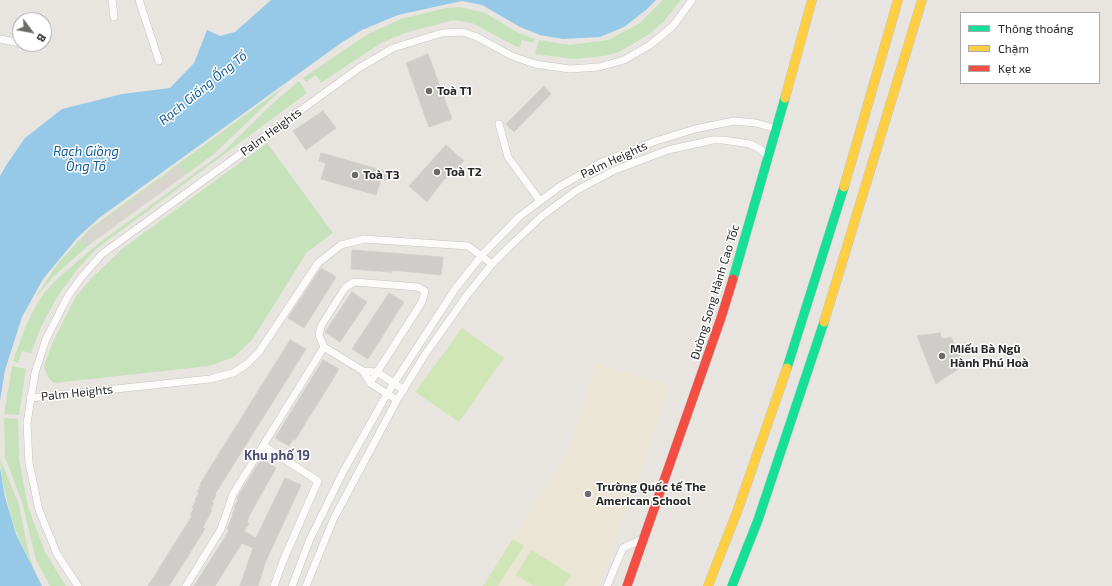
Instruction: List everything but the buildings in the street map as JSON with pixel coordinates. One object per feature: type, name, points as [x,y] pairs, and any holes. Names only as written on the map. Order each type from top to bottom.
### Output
[{"type":"main road","name":"Đường Song Hành Cao Tốc","points":[[627,586],[721,318],[769,158],[812,0]]},
{"type":"main road","points":[[708,586],[737,512],[795,342],[854,155],[898,0]]},
{"type":"main road","points":[[732,586],[758,520],[811,363],[875,160],[922,0]]},
{"type":"street","points":[[112,0],[114,17]]},
{"type":"street","points":[[139,0],[159,61]]},
{"type":"street","name":"Palm Heights","points":[[692,0],[673,26],[650,45],[629,58],[599,67],[570,69],[535,64],[512,56],[470,34],[456,31],[442,33],[409,42],[375,57],[109,248],[96,260],[71,291],[50,328],[38,362],[30,398],[210,379],[233,373],[247,364],[259,352],[318,263],[342,245],[364,239],[390,240],[468,246],[482,255],[519,217],[559,187],[600,163],[656,141],[695,128],[734,121],[756,123],[777,129]]},
{"type":"street","points":[[0,39],[12,42]]},
{"type":"street","points":[[499,124],[508,157],[540,201]]},
{"type":"street","name":"Palm Heights","points":[[306,586],[334,518],[397,400],[424,356],[492,264],[548,212],[577,190],[615,170],[668,150],[713,140],[750,144],[760,149],[769,158]]},
{"type":"street","points":[[292,586],[310,539],[343,472],[387,394],[455,289],[482,255],[492,264]]},
{"type":"street","points":[[370,383],[377,372],[422,302],[425,291],[418,287],[354,282],[345,288],[321,326],[319,335],[324,347],[363,370],[377,372],[404,390]]},
{"type":"street","points":[[186,586],[220,528],[233,494],[324,347]]},
{"type":"street","points":[[363,370],[370,383],[397,400]]},
{"type":"street","points":[[30,398],[27,423],[28,451],[36,500],[45,528],[57,554],[78,586]]},
{"type":"street","points":[[264,446],[318,481],[283,560],[274,586]]},
{"type":"street","points":[[607,586],[622,548],[645,538]]},
{"type":"shaded area","points":[[178,166],[185,171],[184,176],[89,245],[85,245],[81,239],[92,229]]},
{"type":"shaded area","name":"Trường Quốc tế The American School","points":[[596,363],[671,386],[599,586],[483,586],[567,453]]},
{"type":"green space","points":[[663,0],[681,0],[664,21],[651,33],[619,52],[604,56],[573,59],[535,54],[539,40],[569,45],[608,40],[640,23]]},
{"type":"green space","points":[[461,7],[485,13],[519,33],[535,39],[533,43],[522,40],[519,48],[472,23],[453,20],[405,33],[381,43],[321,83],[316,75],[306,82],[303,78],[368,34],[401,19],[446,8]]},
{"type":"green space","points":[[299,81],[307,93],[96,249],[76,271],[57,297],[41,327],[31,353],[22,351],[18,363],[13,361],[25,328],[34,309],[44,293],[57,279],[99,243],[222,153],[272,104]]},
{"type":"green space","points":[[286,85],[214,154],[184,176],[185,171],[85,245],[89,245],[54,276],[35,298],[58,263],[91,228]]},
{"type":"green space","points":[[267,143],[333,233],[307,252],[252,340],[234,357],[209,366],[54,383],[47,376],[44,366],[52,344],[76,296],[90,280],[122,249]]},
{"type":"green space","points":[[462,328],[504,358],[459,422],[415,392]]},
{"type":"green space","points":[[12,366],[26,369],[19,415],[4,414]]},
{"type":"green space","points":[[4,418],[18,419],[19,458],[28,507],[45,552],[66,586],[50,586],[36,560],[22,502],[5,457]]},
{"type":"green space","points":[[0,458],[19,505],[29,555],[35,572],[17,534],[11,517],[2,478]]},
{"type":"green space","points":[[513,539],[524,546],[498,586],[483,586]]},
{"type":"green space","points":[[531,550],[571,575],[564,586],[534,586],[516,575]]},
{"type":"water","name":"Rạch Giồng Ông Tố","points":[[271,0],[656,0],[624,27],[600,37],[563,39],[540,35],[520,27],[482,5],[462,1],[398,15],[362,30],[341,43],[99,218],[78,237],[43,279],[22,317],[5,370],[0,401],[0,176],[7,164],[25,138],[62,109],[122,94],[170,88],[194,63],[207,30],[220,36],[235,32]]},
{"type":"water","points":[[0,467],[5,497],[16,534],[42,586],[0,586]]},
{"type":"traffic: fast","points":[[733,279],[785,98]]},
{"type":"traffic: fast","points":[[787,368],[844,187]]},
{"type":"traffic: fast","points":[[732,586],[758,520],[824,322]]},
{"type":"traffic: slow","points":[[785,98],[812,0]]},
{"type":"traffic: slow","points":[[844,187],[898,0]]},
{"type":"traffic: slow","points":[[824,322],[922,0]]},
{"type":"traffic: slow","points":[[708,586],[737,512],[787,368]]},
{"type":"traffic: jam","points":[[627,586],[721,318],[733,279]]},
{"type":"place","name":"Toà T1","points":[[429,91]]},
{"type":"place","name":"Toà T2","points":[[437,172]]},
{"type":"place","name":"Toà T3","points":[[355,175]]},
{"type":"place","name":"Miếu Bà Ngũ Hành Phú Hoà","points":[[942,356]]},
{"type":"place","name":"Trường Quốc tế The American School","points":[[588,494]]},
{"type":"district","name":"Khu phố 19","points":[[277,456]]},
{"type":"water label","name":"Rạch Giống Ống Tố","points":[[203,88]]}]
